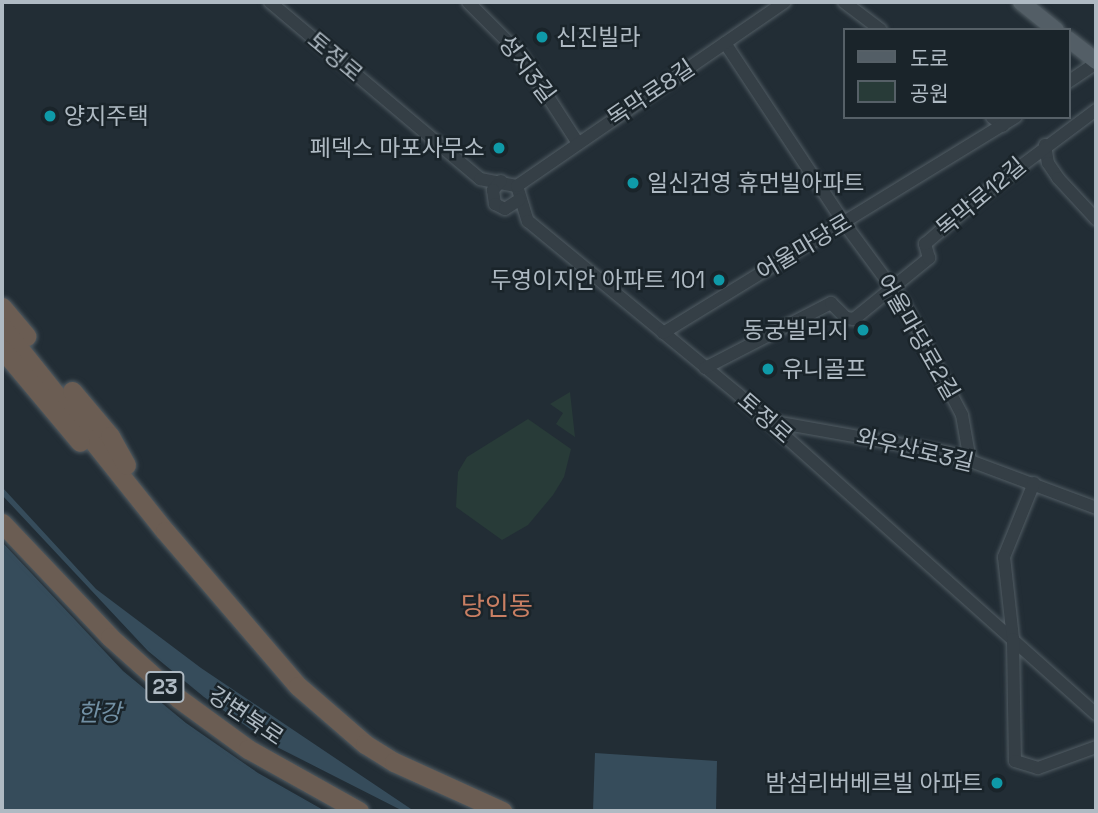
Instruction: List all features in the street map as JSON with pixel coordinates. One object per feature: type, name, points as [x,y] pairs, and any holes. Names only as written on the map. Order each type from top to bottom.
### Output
[{"type":"highway","points":[[2,307],[110,436],[161,526]]},
{"type":"highway","points":[[2,327],[161,526],[265,649],[334,720],[412,772],[502,811]]},
{"type":"highway","points":[[2,349],[92,456],[161,526]]},
{"type":"highway","name":"강변북로","points":[[2,523],[110,637],[177,698],[248,749],[359,811]]},
{"type":"main road","points":[[1021,2],[1054,28]]},
{"type":"main road","points":[[1070,41],[1096,62]]},
{"type":"street","name":"토정로","points":[[270,2],[480,179],[505,209],[527,221],[768,421],[1096,714]]},
{"type":"street","name":"성지3길","points":[[468,2],[521,55],[578,143]]},
{"type":"street","name":"독막로8길","points":[[505,209],[518,193],[578,143],[785,2]]},
{"type":"street","points":[[844,2],[878,28]]},
{"type":"street","name":"어울마당로2길","points":[[725,43],[844,223],[892,286],[962,415],[970,461]]},
{"type":"street","points":[[1070,81],[1096,62]]},
{"type":"street","name":"독막로12길","points":[[705,368],[831,303],[846,318],[854,319],[929,258],[925,244],[1045,145],[1096,110]]},
{"type":"street","points":[[994,119],[1003,126]]},
{"type":"street","name":"어울마당로","points":[[663,333],[1013,119]]},
{"type":"street","points":[[1045,145],[1048,163],[1058,178],[1096,219]]},
{"type":"street","points":[[480,179],[501,181],[518,193]]},
{"type":"street","points":[[491,195],[501,181]]},
{"type":"street","name":"토정로","points":[[518,193],[527,221]]},
{"type":"street","name":"와우산로3길","points":[[768,421],[970,461],[1096,508]]},
{"type":"street","points":[[1034,484],[1004,557],[1013,639],[1015,761],[1038,768],[1096,747]]},
{"type":"green space","points":[[570,392],[575,437],[556,424],[563,413],[550,404]]},
{"type":"green space","points":[[528,419],[571,449],[564,477],[553,495],[528,525],[502,540],[456,507],[458,472],[467,457]]},
{"type":"water","name":"한강","points":[[2,487],[96,589],[201,668],[414,811],[2,811]]},
{"type":"water","points":[[595,753],[717,761],[716,811],[593,811]]},
{"type":"pier","points":[[2,495],[148,651],[204,697],[275,746],[403,811],[325,811],[258,773],[186,723],[123,671],[2,542]]},
{"type":"place","name":"신진빌라","points":[[542,37]]},
{"type":"place","name":"양지주택","points":[[50,116]]},
{"type":"place","name":"페덱스 마포사무소","points":[[499,148]]},
{"type":"place","name":"일신건영 휴먼빌아파트","points":[[633,183]]},
{"type":"place","name":"두영이지안 아파트 101","points":[[719,280]]},
{"type":"place","name":"동궁빌리지","points":[[863,330]]},
{"type":"place","name":"유니골프","points":[[768,369]]},
{"type":"place","name":"밤섬리버베르빌 아파트","points":[[997,783]]},
{"type":"district","name":"당인동","points":[[497,607]]}]
